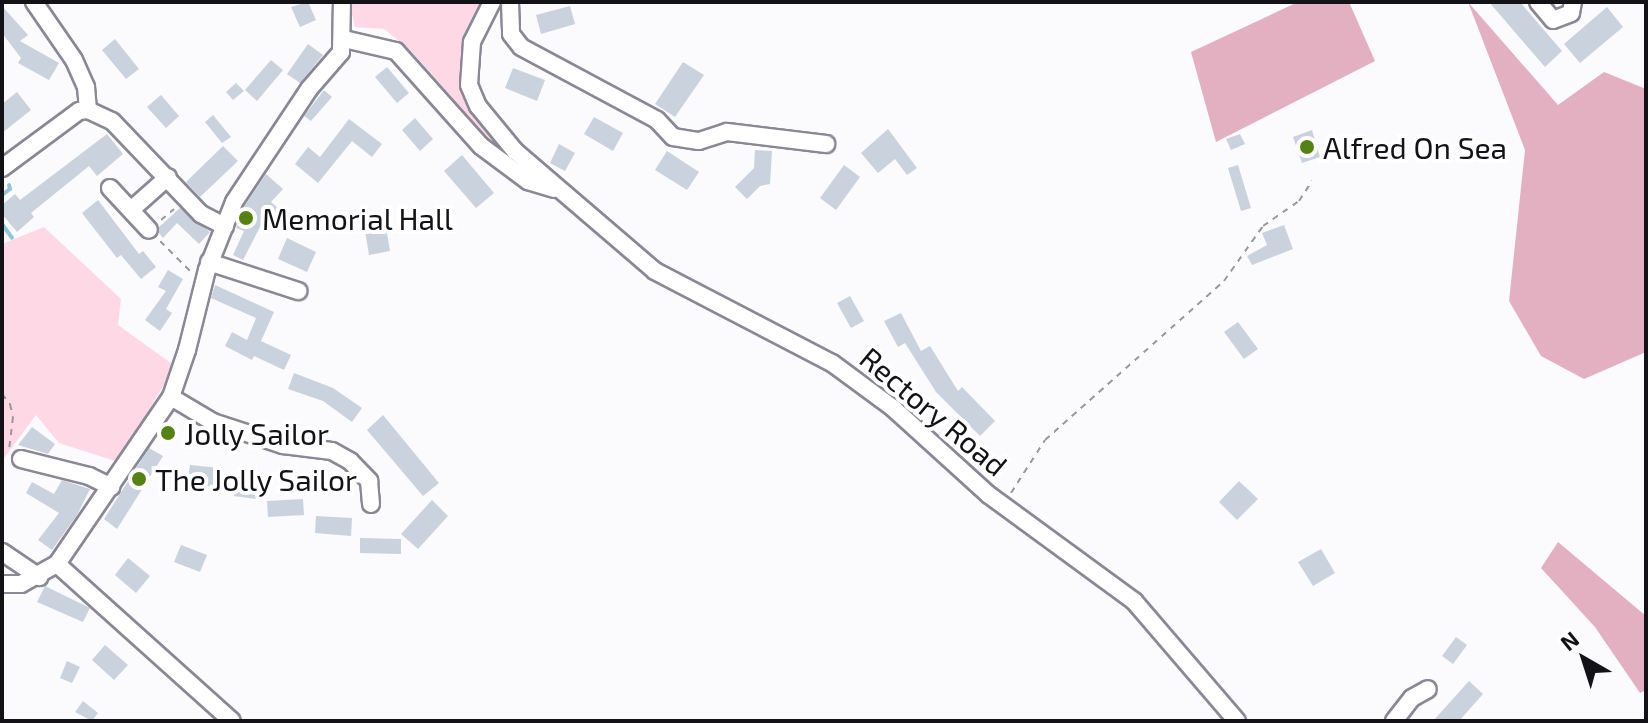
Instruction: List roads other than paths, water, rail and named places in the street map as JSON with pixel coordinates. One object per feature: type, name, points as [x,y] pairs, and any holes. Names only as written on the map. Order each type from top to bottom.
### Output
[{"type":"street","points":[[34,2],[74,60],[86,87],[88,110]]},
{"type":"street","points":[[2,584],[21,584],[39,577],[57,564],[171,397],[187,350],[207,270],[245,180],[309,89],[341,52],[344,39],[342,2]]},
{"type":"street","name":"Rectory Road","points":[[492,2],[472,42],[469,85],[484,114],[515,151],[655,271],[844,371],[893,408],[969,478],[1134,601],[1237,721]]},
{"type":"street","points":[[510,2],[511,34],[521,47],[657,120],[673,137],[699,141],[727,132],[826,144]]},
{"type":"street","points":[[1538,2],[1553,20],[1571,13],[1573,2]]},
{"type":"street","points":[[344,39],[396,51],[481,146],[528,181],[559,191]]},
{"type":"street","points":[[2,168],[79,111],[88,110],[112,121],[201,214],[225,226]]},
{"type":"street","points":[[132,209],[168,177]]},
{"type":"street","points":[[110,188],[149,230]]},
{"type":"street","points":[[207,270],[298,291]]},
{"type":"street","points":[[171,397],[213,422],[269,441],[332,451],[350,461],[369,481],[371,504]]},
{"type":"street","points":[[21,459],[89,476],[112,487]]},
{"type":"street","points":[[2,552],[39,577]]},
{"type":"street","points":[[57,564],[190,687],[232,721]]},
{"type":"street","points":[[1394,721],[1412,698],[1428,689]]},
{"type":"waterway","points":[[2,195],[10,189],[9,185]]},
{"type":"waterway","points":[[2,224],[12,238]]},
{"type":"place","name":"Alfred On Sea","points":[[1307,147]]},
{"type":"place","name":"Memorial Hall","points":[[246,218]]},
{"type":"place","name":"Jolly Sailor","points":[[168,433]]},
{"type":"place","name":"The Jolly Sailor","points":[[139,479]]}]
